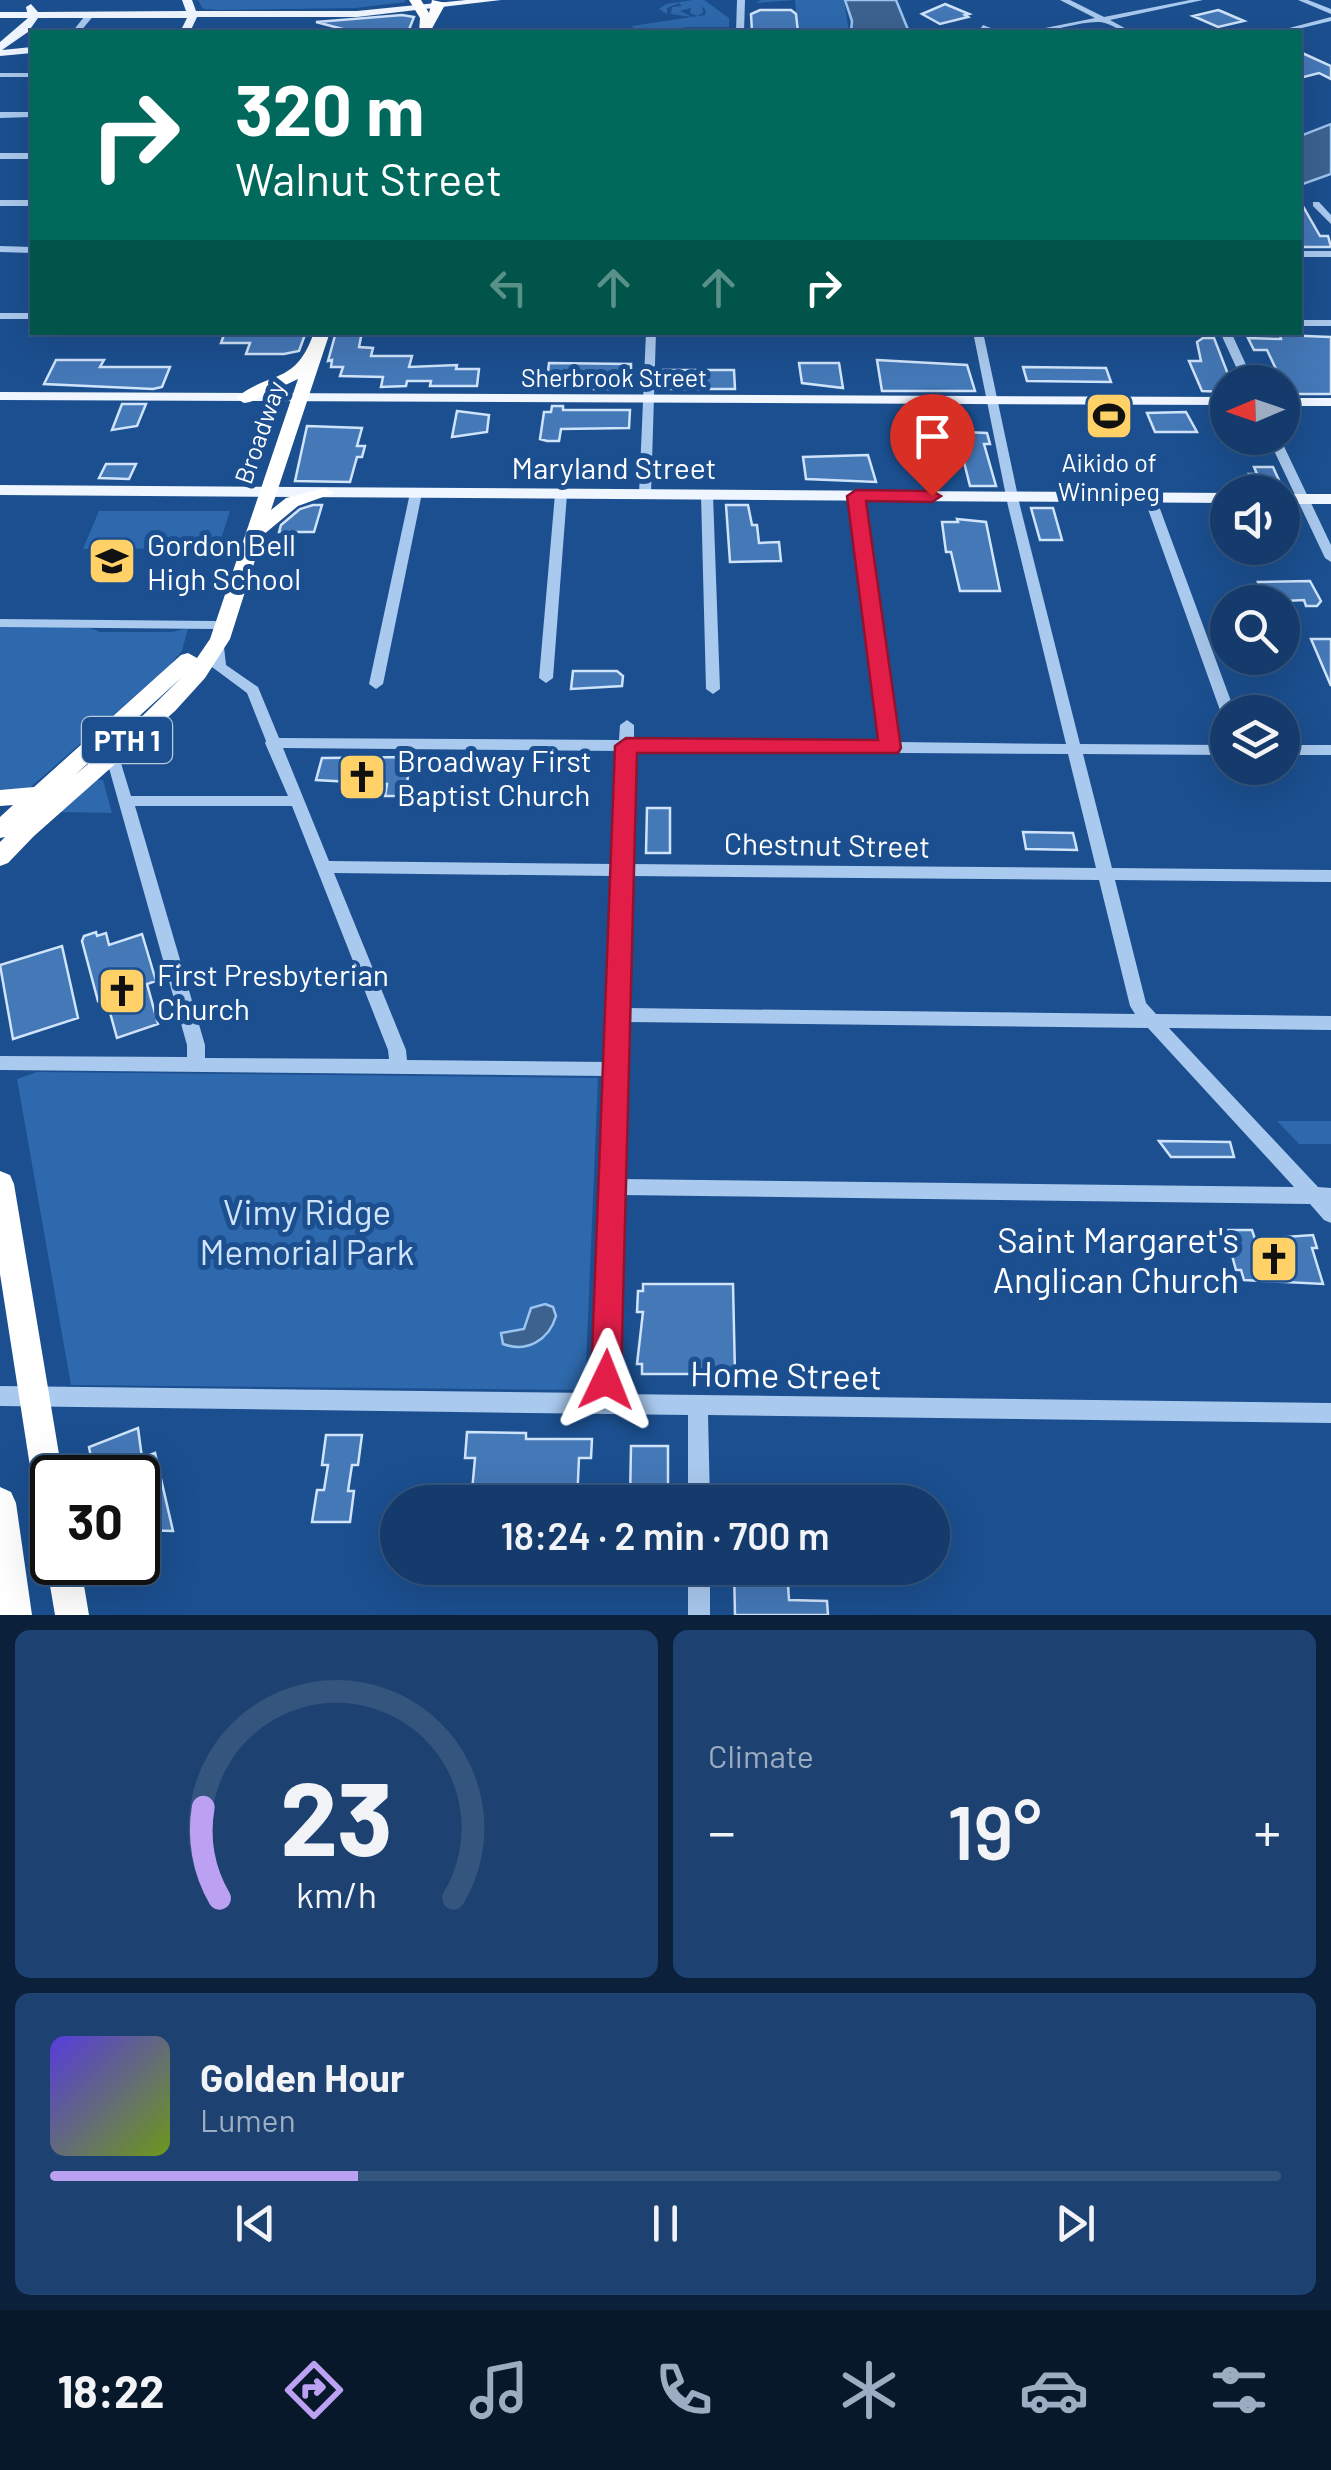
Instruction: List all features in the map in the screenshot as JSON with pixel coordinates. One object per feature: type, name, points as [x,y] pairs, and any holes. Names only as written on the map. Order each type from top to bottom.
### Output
[{"type":"highway","points":[[426,30],[439,4]]},
{"type":"highway","points":[[418,5],[426,30]]},
{"type":"highway","name":"Broadway","points":[[0,830],[228,625],[230,606],[252,537],[321,335]]},
{"type":"highway","points":[[244,398],[284,384],[313,358]]},
{"type":"highway","points":[[252,537],[289,504],[325,492]]},
{"type":"highway","name":"Broadway","points":[[0,857],[191,680],[215,636]]},
{"type":"highway","points":[[0,798],[40,794]]},
{"type":"highway","points":[[0,1184],[44,1455]]},
{"type":"highway","points":[[0,1503],[16,1615]]},
{"type":"highway","points":[[66,1585],[72,1615]]},
{"type":"main road","points":[[30,6],[48,0]]},
{"type":"main road","points":[[185,30],[192,14],[187,0]]},
{"type":"main road","points":[[439,4],[465,0]]},
{"type":"main road","points":[[30,6],[91,14],[192,14],[496,0]]},
{"type":"main road","points":[[2,10],[75,1]]},
{"type":"main road","points":[[30,6],[192,14]]},
{"type":"main road","points":[[30,6],[34,17],[15,46],[30,50]]},
{"type":"main road","points":[[3,50],[24,30]]},
{"type":"main road","points":[[3,50],[30,50]]},
{"type":"main road","name":"Sherbrook Street","points":[[0,396],[1210,402]]},
{"type":"main road","points":[[1300,402],[1331,402]]},
{"type":"main road","name":"Maryland Street","points":[[0,490],[1210,498]]},
{"type":"main road","points":[[1300,499],[1331,499]]},
{"type":"street","points":[[740,30],[741,0]]},
{"type":"street","points":[[1064,0],[1124,30]]},
{"type":"street","points":[[1046,30],[1199,0]]},
{"type":"street","points":[[1302,0],[1331,16]]},
{"type":"street","points":[[78,30],[91,14]]},
{"type":"street","points":[[1285,30],[1331,16]]},
{"type":"street","points":[[983,27],[989,30]]},
{"type":"street","points":[[0,75],[30,75]]},
{"type":"street","points":[[0,116],[30,116]]},
{"type":"street","points":[[0,156],[30,156]]},
{"type":"street","points":[[0,204],[30,204]]},
{"type":"street","points":[[1316,204],[1331,221]]},
{"type":"street","points":[[0,250],[30,250]]},
{"type":"street","points":[[1302,254],[1331,254]]},
{"type":"street","points":[[0,316],[30,316]]},
{"type":"street","points":[[1302,323],[1331,323]]},
{"type":"street","points":[[645,494],[651,335]]},
{"type":"street","points":[[979,335],[1137,1003],[1322,1196],[1331,1214]]},
{"type":"street","points":[[1227,335],[1241,365]]},
{"type":"street","points":[[1282,455],[1331,558]]},
{"type":"street","points":[[376,684],[416,493]]},
{"type":"street","points":[[546,678],[561,494]]},
{"type":"street","points":[[707,495],[712,689]]},
{"type":"street","points":[[856,496],[890,748]]},
{"type":"street","points":[[1150,498],[1221,695]]},
{"type":"street","points":[[0,623],[215,636],[221,670],[252,690],[372,985],[399,1067]]},
{"type":"street","points":[[605,1404],[627,725]]},
{"type":"street","points":[[272,743],[1210,750]]},
{"type":"street","points":[[1300,750],[1331,750]]},
{"type":"street","points":[[112,754],[196,1045],[196,1064]]},
{"type":"street","points":[[126,801],[295,801]]},
{"type":"street","name":"Chestnut Street","points":[[322,866],[1331,876]]},
{"type":"street","points":[[618,1015],[1331,1023]]},
{"type":"street","points":[[0,1062],[616,1069]]},
{"type":"street","points":[[612,1188],[1322,1196]]},
{"type":"street","name":"Home Street","points":[[0,1396],[1331,1413]]},
{"type":"street","points":[[698,1405],[698,1485]]},
{"type":"street","points":[[699,1585],[700,1615]]},
{"type":"green space","points":[[198,0],[406,2],[356,8],[218,10],[203,9]]},
{"type":"green space","points":[[693,0],[704,0],[729,18],[729,27],[635,30],[632,26],[692,17],[671,14],[672,7],[682,6],[679,3],[667,8],[667,14],[659,9],[666,4]],"holes":[[[702,6],[706,11],[705,15],[692,17],[680,11],[691,8],[690,13],[697,16],[703,13]]]},
{"type":"green space","points":[[795,0],[844,0],[849,30],[798,30]]},
{"type":"green space","points":[[99,511],[230,511],[218,548],[83,549]]},
{"type":"green space","points":[[0,624],[90,628],[100,632],[172,632],[188,628],[182,651],[167,668],[25,792],[0,792]]},
{"type":"green space","points":[[95,780],[103,780],[112,813],[60,812]]},
{"type":"green space","name":"Vimy Ridge Memorial Park","points":[[37,1072],[598,1078],[585,1390],[71,1385],[17,1079]]},
{"type":"green space","points":[[1277,1121],[1331,1121],[1331,1144],[1299,1144]]},
{"type":"shaded area","points":[[845,0],[896,0],[908,30],[851,30]]},
{"type":"shaded area","points":[[1331,124],[1331,174],[1302,184],[1302,135]]},
{"type":"shaded area","points":[[545,1304],[553,1307],[556,1316],[542,1338],[520,1347],[503,1344],[501,1333],[524,1329],[531,1308]]},
{"type":"building","points":[[945,4],[969,14],[965,15],[968,17],[940,24],[922,14]]},
{"type":"building","points":[[760,10],[791,10],[796,14],[798,30],[752,30],[751,14]]},
{"type":"building","points":[[1218,10],[1244,21],[1218,27],[1193,16]]},
{"type":"building","points":[[414,17],[409,30],[346,30],[316,22]]},
{"type":"building","points":[[1302,53],[1331,66],[1331,79],[1319,73],[1302,77]]},
{"type":"building","points":[[1302,204],[1320,236],[1328,236],[1331,247],[1303,247]]},
{"type":"building","points":[[224,335],[305,335],[299,351],[284,354],[246,354],[250,343],[221,343]]},
{"type":"building","points":[[335,335],[361,335],[359,347],[373,348],[371,356],[412,356],[409,367],[457,365],[456,369],[479,369],[477,386],[430,386],[431,381],[407,381],[406,386],[381,387],[383,377],[340,376],[343,367],[331,367],[332,360],[328,361]]},
{"type":"building","points":[[1280,335],[1331,337],[1331,394],[1300,394],[1300,365],[1274,365],[1267,350],[1254,350],[1248,338],[1281,339]]},
{"type":"building","points":[[1214,338],[1224,365],[1210,365],[1210,391],[1202,391],[1189,361],[1201,361],[1197,342]]},
{"type":"building","points":[[56,360],[104,360],[100,367],[170,367],[162,387],[153,389],[44,384]]},
{"type":"building","points":[[877,360],[967,365],[975,391],[882,391]]},
{"type":"building","points":[[549,363],[631,364],[631,389],[546,389]]},
{"type":"building","points":[[799,363],[839,363],[843,388],[802,383]]},
{"type":"building","points":[[1023,367],[1106,368],[1111,382],[1027,381]]},
{"type":"building","points":[[662,370],[734,370],[735,389],[662,389]]},
{"type":"building","points":[[122,404],[146,404],[137,426],[112,430]]},
{"type":"building","points":[[552,406],[563,406],[563,410],[630,410],[629,428],[561,429],[559,441],[540,439],[544,412],[551,412]]},
{"type":"building","points":[[919,408],[959,408],[964,432],[987,433],[990,444],[984,444],[996,486],[970,486],[958,438],[923,438]]},
{"type":"building","points":[[457,411],[489,415],[487,432],[452,437]]},
{"type":"building","points":[[1186,412],[1197,432],[1155,432],[1147,413]]},
{"type":"building","points":[[307,426],[362,428],[357,446],[365,446],[362,457],[357,457],[350,482],[295,481]]},
{"type":"building","points":[[868,455],[876,482],[806,479],[803,457]]},
{"type":"building","points":[[106,464],[136,464],[129,479],[99,478]]},
{"type":"building","points":[[1254,467],[1273,467],[1277,475],[1249,474],[1257,474]]},
{"type":"building","points":[[322,505],[314,532],[279,532],[281,525],[300,509]]},
{"type":"building","points":[[726,505],[748,505],[752,525],[757,525],[759,543],[779,542],[781,561],[730,562]]},
{"type":"building","points":[[1031,508],[1053,508],[1062,540],[1040,540]]},
{"type":"building","points":[[957,519],[986,522],[1000,591],[960,591],[951,552],[946,552],[942,522],[958,522]]},
{"type":"building","points":[[1310,581],[1321,601],[1317,606],[1306,606],[1300,600],[1300,585],[1258,582]]},
{"type":"building","points":[[1311,639],[1331,639],[1331,686]]},
{"type":"building","points":[[573,671],[617,671],[623,676],[622,686],[571,689]]},
{"type":"building","name":"Broadway First Baptist Church","points":[[411,757],[405,796],[385,796],[387,784],[316,780],[322,758]]},
{"type":"building","points":[[647,808],[670,808],[670,853],[646,853]]},
{"type":"building","points":[[1023,832],[1073,833],[1077,850],[1026,849]]},
{"type":"building","name":"First Presbyterian Church","points":[[96,932],[97,936],[106,933],[109,945],[142,934],[156,981],[147,984],[158,1024],[117,1038],[106,998],[98,1001],[82,941],[84,936]]},
{"type":"building","points":[[62,946],[78,1018],[13,1039],[0,965]]},
{"type":"building","points":[[1159,1141],[1230,1142],[1234,1157],[1171,1157]]},
{"type":"building","name":"Saint Margaret's Anglican Church","points":[[1225,1230],[1252,1230],[1255,1239],[1313,1235],[1317,1248],[1312,1248],[1323,1284],[1244,1280],[1241,1270],[1236,1270]]},
{"type":"building","points":[[643,1284],[733,1284],[735,1374],[642,1374],[642,1364],[637,1364],[643,1312],[637,1312],[638,1291],[643,1291]]},
{"type":"building","points":[[138,1428],[142,1455],[91,1455],[89,1447]]},
{"type":"building","points":[[467,1432],[526,1433],[526,1439],[592,1439],[591,1458],[579,1458],[578,1485],[473,1485],[475,1458],[465,1458]]},
{"type":"building","points":[[326,1435],[362,1435],[358,1465],[352,1465],[348,1491],[354,1491],[350,1522],[312,1522],[317,1490],[324,1490],[328,1465],[322,1465]]},
{"type":"building","points":[[631,1446],[668,1446],[668,1485],[630,1485]]},
{"type":"building","points":[[160,1475],[173,1531],[160,1531]]},
{"type":"building","points":[[734,1585],[788,1585],[789,1600],[827,1601],[828,1615],[735,1615]]},
{"type":"place","name":"Aikido of Winnipeg","points":[[1109,416]]},
{"type":"place","name":"Gordon Bell High School","points":[[112,561]]},
{"type":"place","name":"Broadway First Baptist Church","points":[[362,777]]},
{"type":"place","name":"First Presbyterian Church","points":[[122,991]]},
{"type":"place","name":"Saint Margaret's Anglican Church","points":[[1274,1259]]},
{"type":"route","points":[[606,1380],[626,746],[890,748],[856,496],[932,496]]}]
